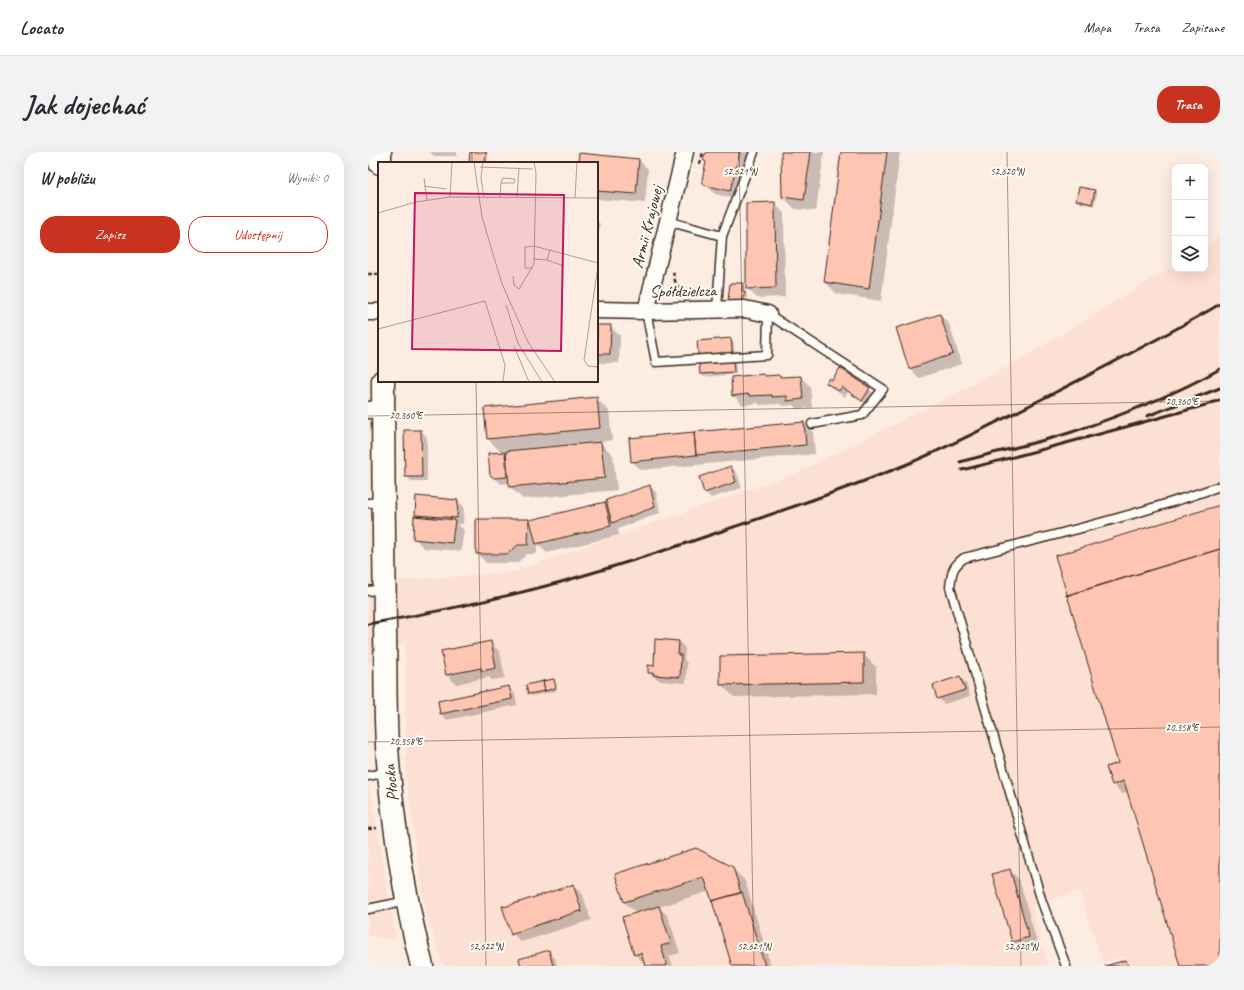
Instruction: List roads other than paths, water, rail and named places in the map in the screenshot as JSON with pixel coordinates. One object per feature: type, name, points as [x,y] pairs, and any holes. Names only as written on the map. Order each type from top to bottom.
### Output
[{"type":"street","name":"Armii Krajowej","points":[[646,311],[685,152]]},
{"type":"street","name":"Spółdzielcza","points":[[598,310],[646,311],[745,309],[768,314]]},
{"type":"street","name":"Płocka","points":[[383,382],[375,409],[376,590],[389,772],[407,901],[422,966]]},
{"type":"lane","points":[[716,309],[722,236],[754,152]]},
{"type":"lane","points":[[667,221],[722,236]]},
{"type":"lane","points":[[646,311],[656,362],[767,355],[768,314]]},
{"type":"lane","points":[[768,314],[883,389],[862,416],[812,424]]},
{"type":"lane","points":[[1066,966],[1042,902],[950,587],[952,573],[956,564],[964,558],[1117,518],[1194,496],[1220,486]]},
{"type":"lane","points":[[368,776],[389,772]]},
{"type":"lane","points":[[368,909],[407,901]]},
{"type":"railway","points":[[368,624],[465,605],[561,582],[687,543],[861,482],[924,457],[980,430],[1138,350],[1220,304]]},
{"type":"railway","points":[[960,462],[1055,437],[1107,420],[1165,397],[1220,369]]},
{"type":"railway","points":[[1147,416],[1220,388]]},
{"type":"railway","points":[[962,470],[1220,400]]}]
